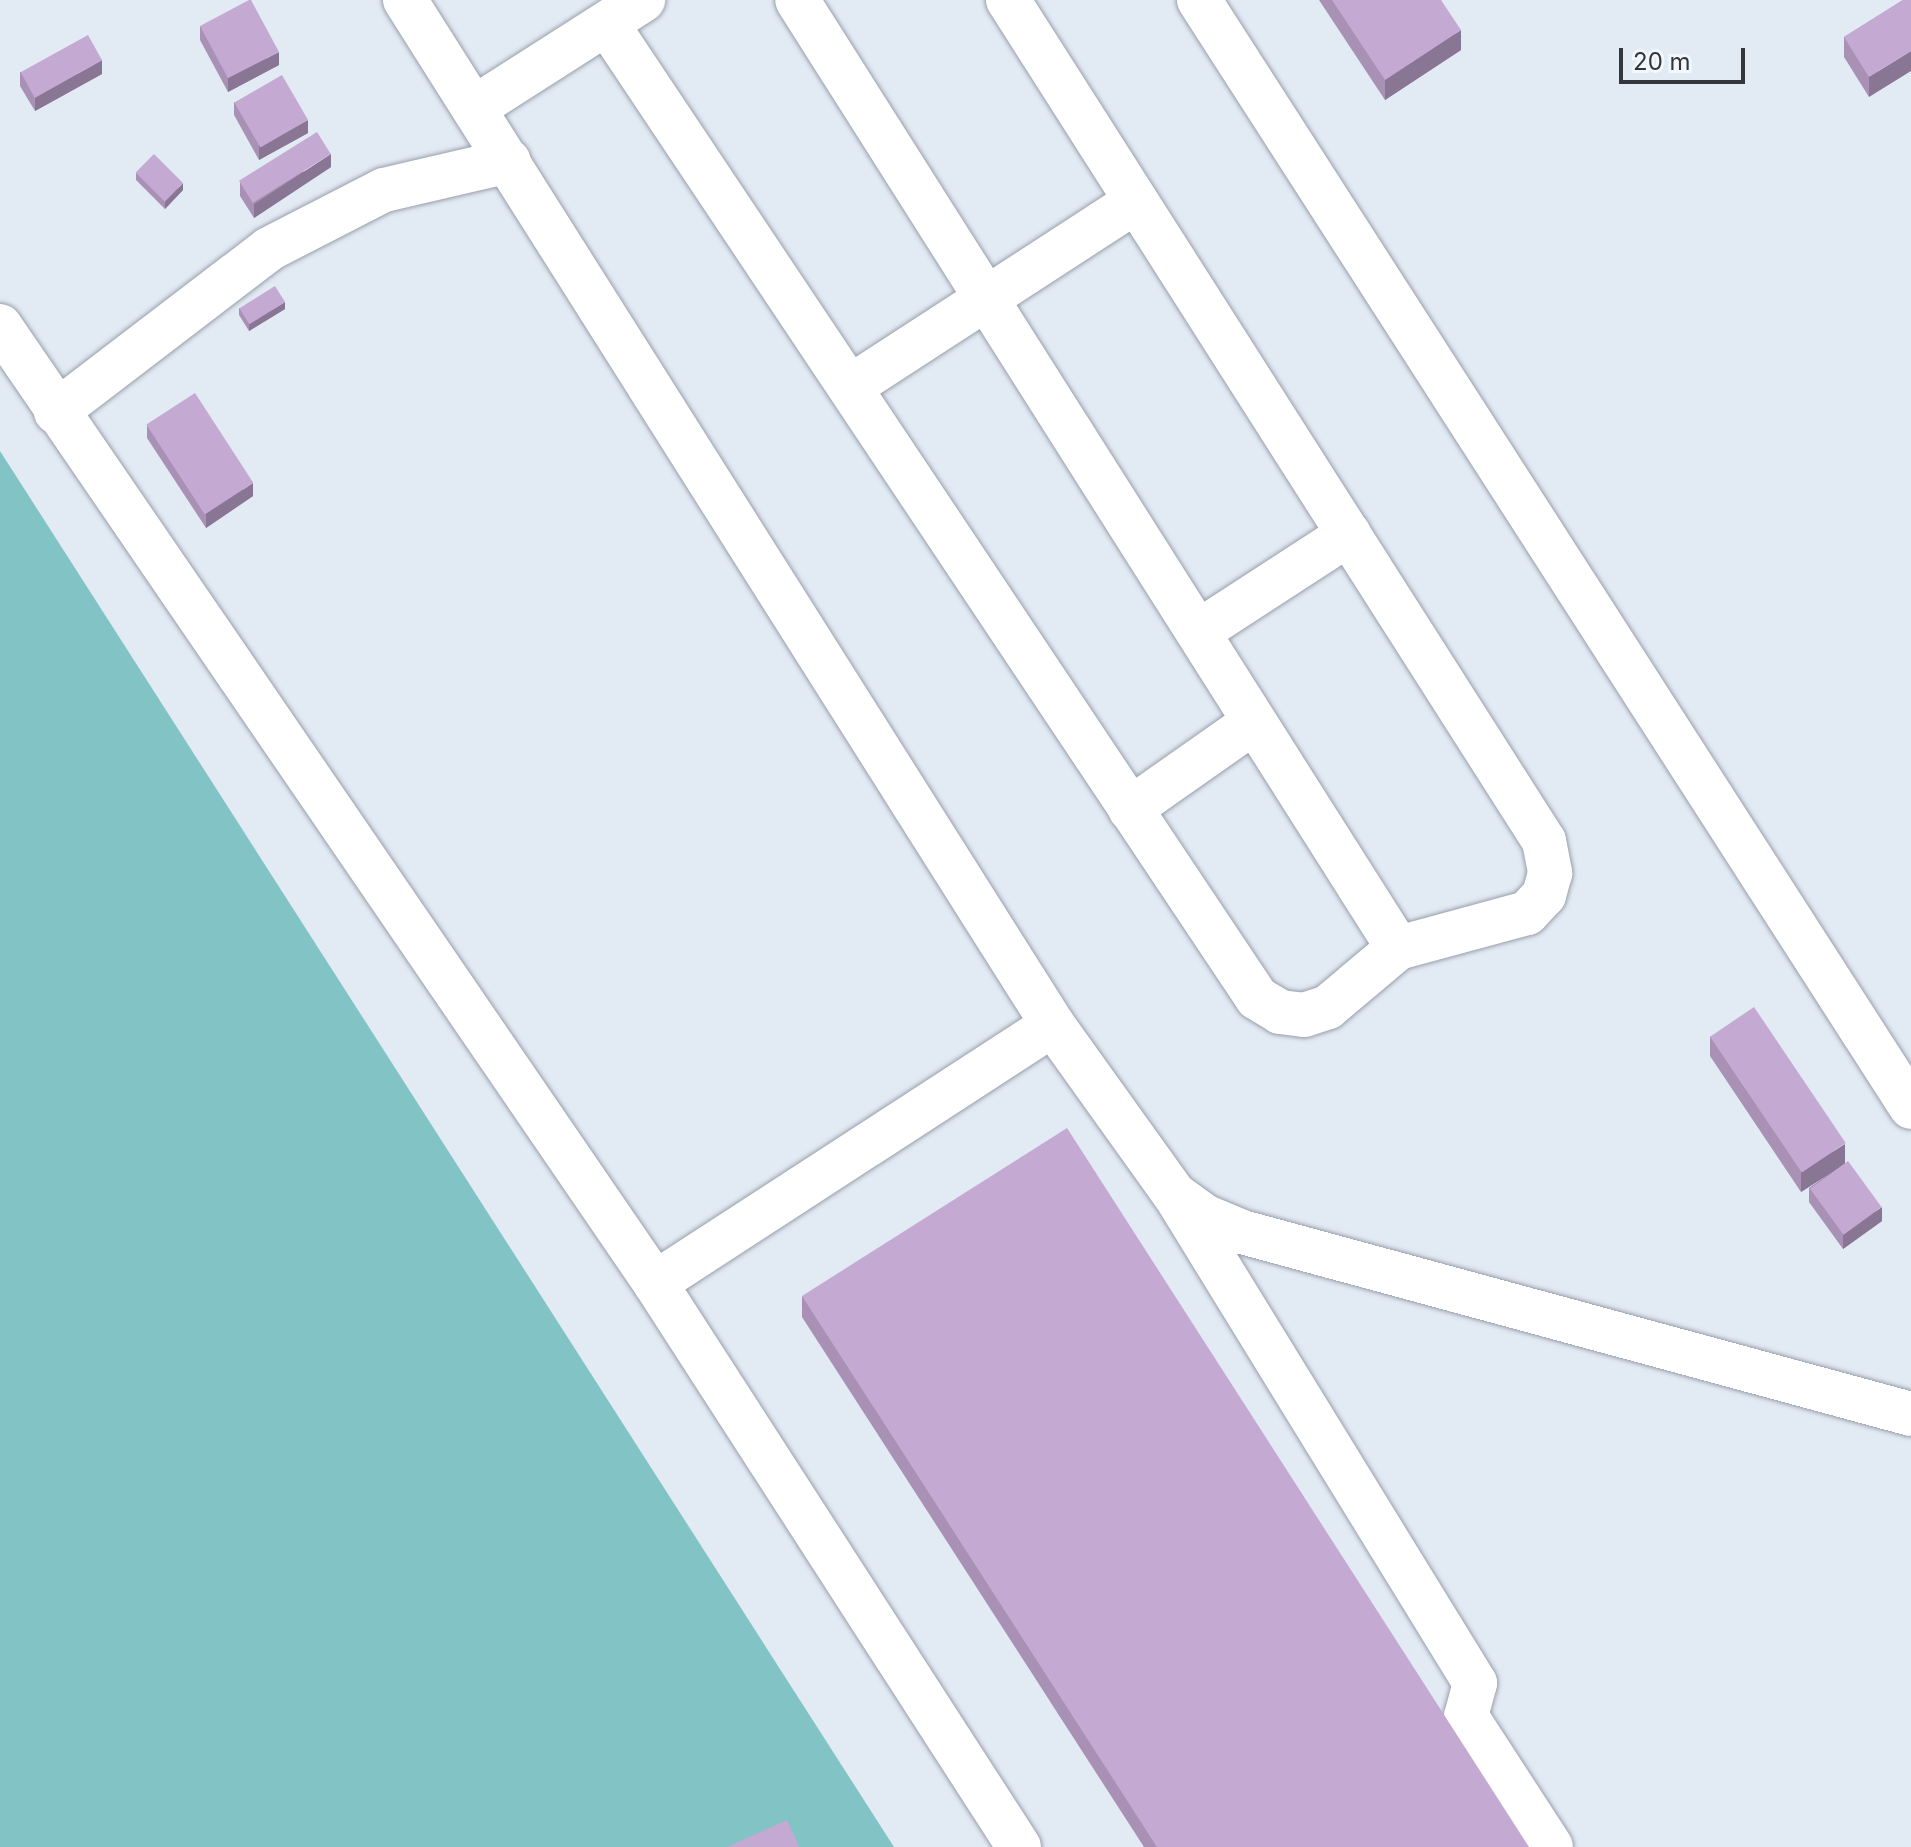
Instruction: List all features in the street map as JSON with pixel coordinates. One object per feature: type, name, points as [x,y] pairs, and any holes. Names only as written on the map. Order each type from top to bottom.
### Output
[{"type":"lane","points":[[405,0],[1053,1025],[1174,1194],[1475,1683],[1466,1716],[1551,1847]]},
{"type":"lane","points":[[474,108],[643,0]]},
{"type":"lane","points":[[797,0],[1398,948]]},
{"type":"lane","points":[[607,24],[1257,998],[1280,1012],[1304,1015],[1328,1007],[1398,948],[1527,913],[1544,895],[1550,873],[1544,841],[1008,0]]},
{"type":"lane","points":[[1199,0],[1911,1107]]},
{"type":"lane","points":[[56,412],[269,249],[384,190],[509,161]]},
{"type":"lane","points":[[850,387],[1136,201]]},
{"type":"lane","points":[[0,326],[655,1283],[1019,1847]]},
{"type":"lane","points":[[1198,632],[1349,534]]},
{"type":"lane","points":[[1130,809],[1254,722]]},
{"type":"lane","points":[[655,1283],[1053,1025]]},
{"type":"lane","points":[[1174,1194],[1204,1216],[1242,1232],[1911,1414]]},
{"type":"water","points":[[0,451],[894,1847],[0,1847]]},
{"type":"building","points":[[249,0],[279,52],[228,78],[200,26]]},
{"type":"building","points":[[1332,0],[1441,0],[1461,30],[1385,80]]},
{"type":"building","points":[[1903,0],[1911,0],[1911,51],[1869,77],[1844,37]]},
{"type":"building","points":[[88,35],[102,60],[35,98],[21,72]]},
{"type":"building","points":[[282,75],[308,120],[260,148],[234,103]]},
{"type":"building","points":[[317,132],[331,154],[253,203],[239,181]]},
{"type":"building","points":[[154,154],[183,183],[165,201],[136,172]]},
{"type":"building","points":[[275,286],[285,302],[249,324],[239,308]]},
{"type":"building","points":[[195,393],[253,483],[205,514],[146,425]]},
{"type":"building","points":[[1754,1007],[1846,1143],[1802,1173],[1710,1037]]},
{"type":"building","points":[[1067,1128],[1529,1847],[1157,1847],[802,1296]]},
{"type":"building","points":[[1848,1161],[1882,1207],[1843,1235],[1810,1189]]},
{"type":"building","points":[[787,1820],[799,1847],[727,1847]]}]
